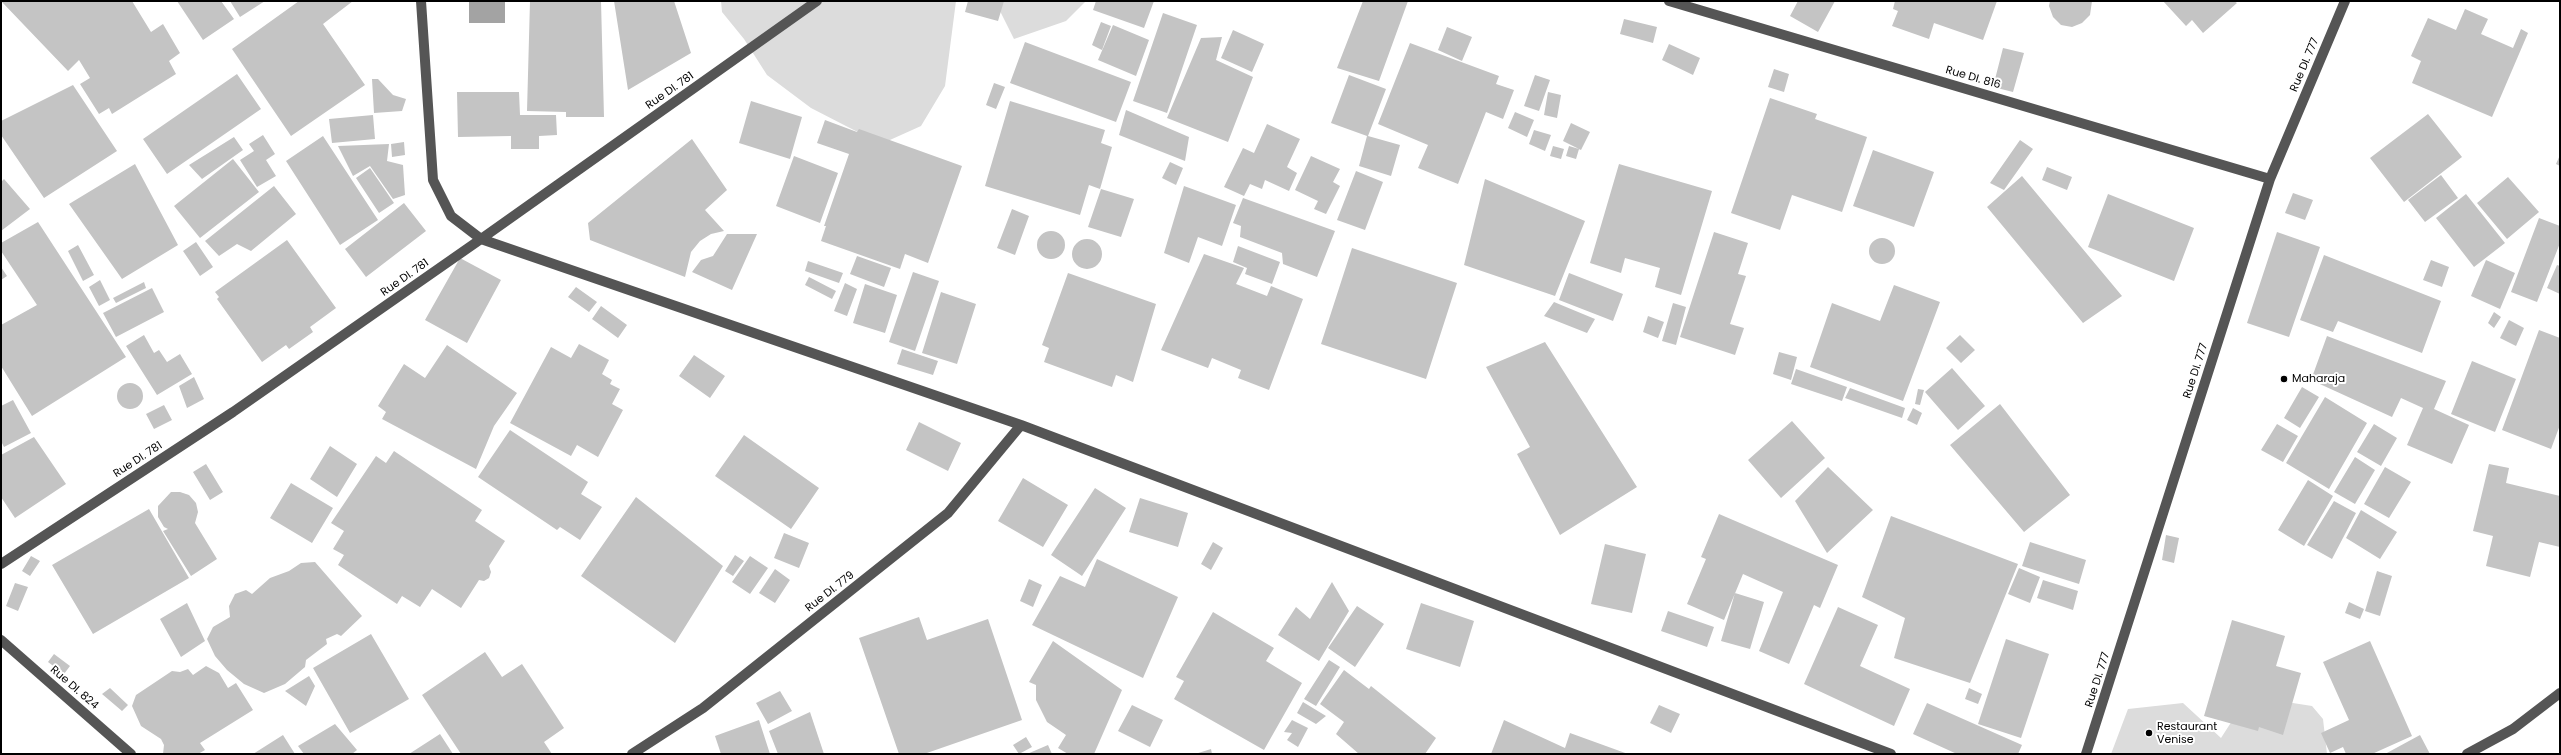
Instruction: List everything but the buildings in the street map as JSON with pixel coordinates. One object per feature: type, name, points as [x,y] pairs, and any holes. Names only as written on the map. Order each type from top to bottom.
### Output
[{"type":"street","points":[[421,1],[433,180],[451,216],[482,239],[1021,425],[1891,754]]},
{"type":"street","name":"Rue DI. 781","points":[[1,564],[233,412],[482,239],[817,1]]},
{"type":"street","name":"Rue DI. 816","points":[[1669,1],[2270,179]]},
{"type":"street","name":"Rue DI. 777","points":[[2086,754],[2270,179],[2345,1]]},
{"type":"street","name":"Rue DI. 779","points":[[632,754],[703,708],[948,513],[1021,425]]},
{"type":"street","name":"Rue DI. 824","points":[[1,640],[131,754]]},
{"type":"street","points":[[2467,754],[2513,729],[2560,693]]},
{"type":"shaded area","points":[[469,1],[505,1],[505,23],[469,23]]},
{"type":"shaded area","points":[[721,1],[956,1],[945,86],[921,126],[881,144],[811,108],[767,75],[744,39],[722,12]]},
{"type":"shaded area","points":[[995,1],[1086,1],[1066,21],[1014,39]]},
{"type":"shaded area","points":[[2248,696],[2312,706],[2323,719],[2327,754],[2111,754],[2128,709],[2183,703],[2221,738]]},
{"type":"place","name":"Maharaja","points":[[2284,379]]},
{"type":"place","name":"Restaurant Venise","points":[[2149,733]]}]
